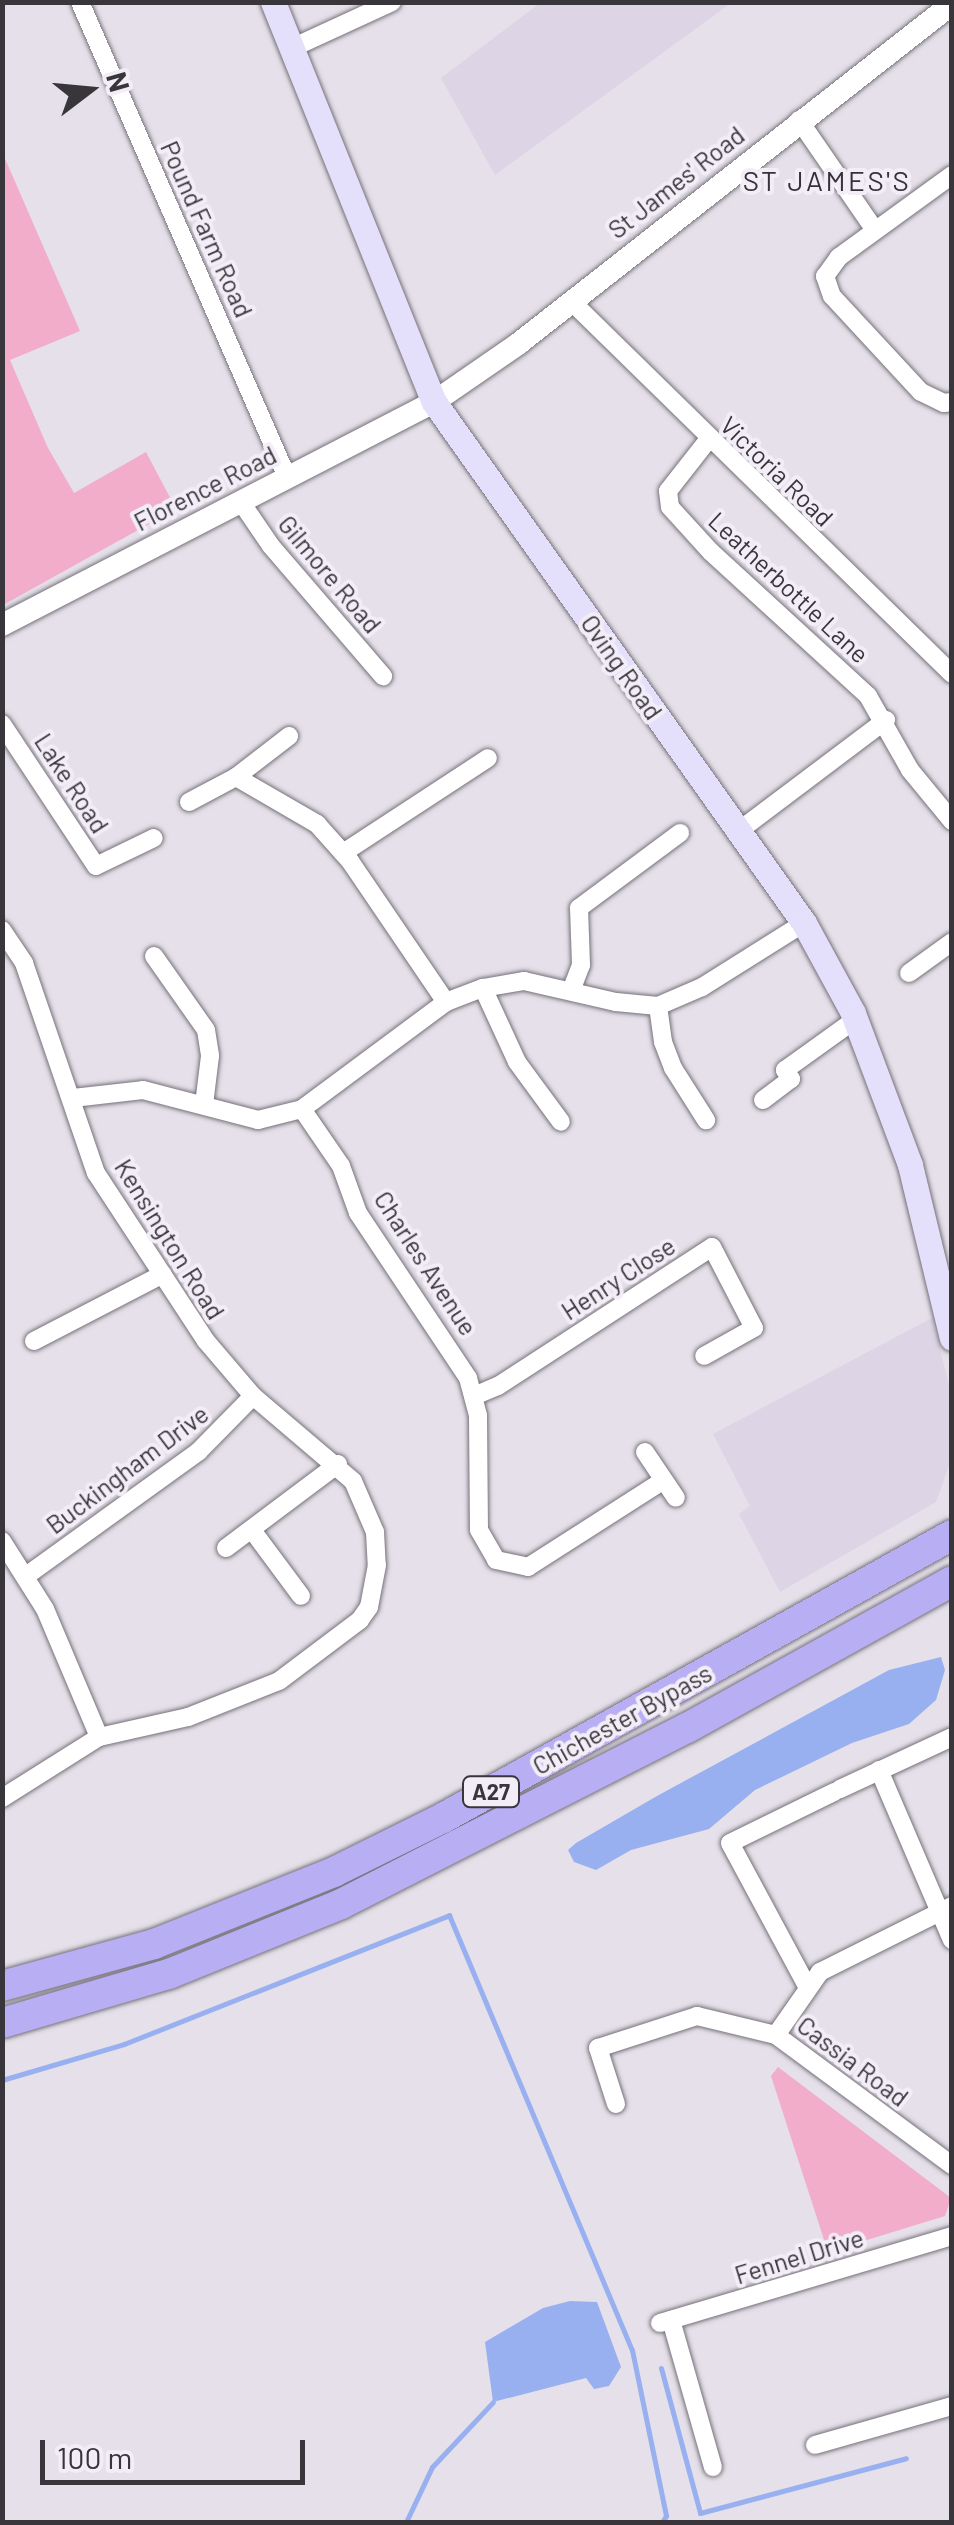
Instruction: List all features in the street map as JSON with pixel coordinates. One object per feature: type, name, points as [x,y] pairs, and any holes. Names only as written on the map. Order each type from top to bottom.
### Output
[{"type":"highway","name":"Chichester Bypass","points":[[2,1986],[154,1944],[334,1872],[492,1791],[952,1535]]},
{"type":"highway","name":"Chichester Bypass","points":[[2,2023],[170,1974],[341,1904],[687,1728],[952,1582]]},
{"type":"main road","name":"Oving Road","points":[[273,2],[434,402],[804,923],[856,1019],[910,1164],[952,1338]]},
{"type":"street","name":"Pound Farm Road","points":[[80,2],[287,477]]},
{"type":"street","points":[[292,48],[392,2]]},
{"type":"street","name":"St James' Road","points":[[434,402],[571,301],[952,4]]},
{"type":"street","points":[[799,120],[876,230]]},
{"type":"street","points":[[952,175],[828,268],[827,287],[921,392],[944,403],[952,402]]},
{"type":"street","name":"Victoria Road","points":[[571,301],[708,440],[952,674]]},
{"type":"street","name":"Florence Road","points":[[2,626],[434,402]]},
{"type":"street","name":"Leatherbottle Lane","points":[[708,440],[668,492],[670,506],[711,552],[852,680],[886,720],[910,770],[952,821]]},
{"type":"street","name":"Gilmore Road","points":[[241,502],[271,546],[383,676]]},
{"type":"street","points":[[740,830],[886,720]]},
{"type":"street","name":"Lake Road","points":[[2,724],[96,866],[154,838]]},
{"type":"street","points":[[189,802],[236,777],[289,736]]},
{"type":"street","points":[[346,857],[488,758]]},
{"type":"street","points":[[236,777],[317,824],[346,857],[446,1002]]},
{"type":"street","points":[[570,992],[580,965],[579,908],[680,833]]},
{"type":"street","points":[[73,1098],[143,1090],[258,1120],[302,1108],[446,1002],[484,988],[524,981],[658,1006],[702,987],[804,923]]},
{"type":"street","name":"Kensington Road","points":[[2,930],[24,963],[96,1174],[206,1342],[252,1396],[338,1464],[362,1496],[375,1532],[373,1590],[360,1620],[279,1681],[188,1717],[99,1737],[2,1798]]},
{"type":"street","points":[[909,973],[952,942]]},
{"type":"street","points":[[154,956],[206,1030],[210,1056],[204,1104]]},
{"type":"street","points":[[484,988],[517,1062],[561,1122]]},
{"type":"street","points":[[658,1006],[662,1042],[673,1068],[706,1120]]},
{"type":"street","points":[[763,1100],[791,1079],[786,1070],[856,1019]]},
{"type":"street","name":"Charles Avenue","points":[[302,1108],[341,1166],[358,1213],[462,1365],[474,1396],[479,1432],[479,1530],[496,1560],[528,1567],[664,1480]]},
{"type":"street","name":"Henry Close","points":[[474,1396],[498,1386],[712,1247],[754,1328],[704,1356]]},
{"type":"street","points":[[34,1342],[163,1274]]},
{"type":"street","name":"Buckingham Drive","points":[[26,1576],[200,1451],[252,1396]]},
{"type":"street","points":[[644,1452],[676,1498]]},
{"type":"street","points":[[226,1548],[338,1464]]},
{"type":"street","points":[[252,1530],[300,1596]]},
{"type":"street","points":[[2,1541],[26,1576],[64,1649],[99,1737]]},
{"type":"street","points":[[807,1986],[730,1843],[952,1736]]},
{"type":"street","points":[[879,1770],[944,1910],[952,1940]]},
{"type":"street","points":[[776,2035],[820,1972],[944,1910]]},
{"type":"street","name":"Cassia Road","points":[[616,2104],[598,2048],[697,2016],[776,2035],[952,2166]]},
{"type":"street","name":"Fennel Drive","points":[[713,2467],[666,2322],[952,2236]]},
{"type":"street","points":[[815,2445],[952,2406]]},
{"type":"shaded area","points":[[540,3],[731,3],[495,175],[441,78]]},
{"type":"shaded area","points":[[3,154],[80,331],[10,360],[48,448],[74,493],[146,452],[176,509],[3,605]]},
{"type":"shaded area","points":[[932,1318],[952,1397],[951,1460],[936,1502],[780,1592],[739,1514],[750,1506],[713,1434]]},
{"type":"shaded area","points":[[778,2067],[951,2198],[945,2216],[828,2252],[771,2076]]},
{"type":"water","points":[[941,1657],[945,1670],[936,1700],[909,1724],[852,1743],[755,1790],[709,1829],[631,1850],[596,1870],[574,1862],[568,1850],[576,1843],[657,1796],[889,1670]]},
{"type":"water","points":[[570,2301],[597,2302],[621,2367],[609,2386],[594,2389],[586,2378],[493,2402],[485,2342],[543,2308]]},
{"type":"waterway","points":[[2,2080],[124,2044],[449,1915],[632,2350],[666,2516],[662,2522]]},
{"type":"waterway","points":[[661,2368],[700,2513],[906,2458]]},
{"type":"waterway","points":[[406,2522],[432,2467],[493,2402]]},
{"type":"district","name":"ST JAMES'S","points":[[827,180]]}]
